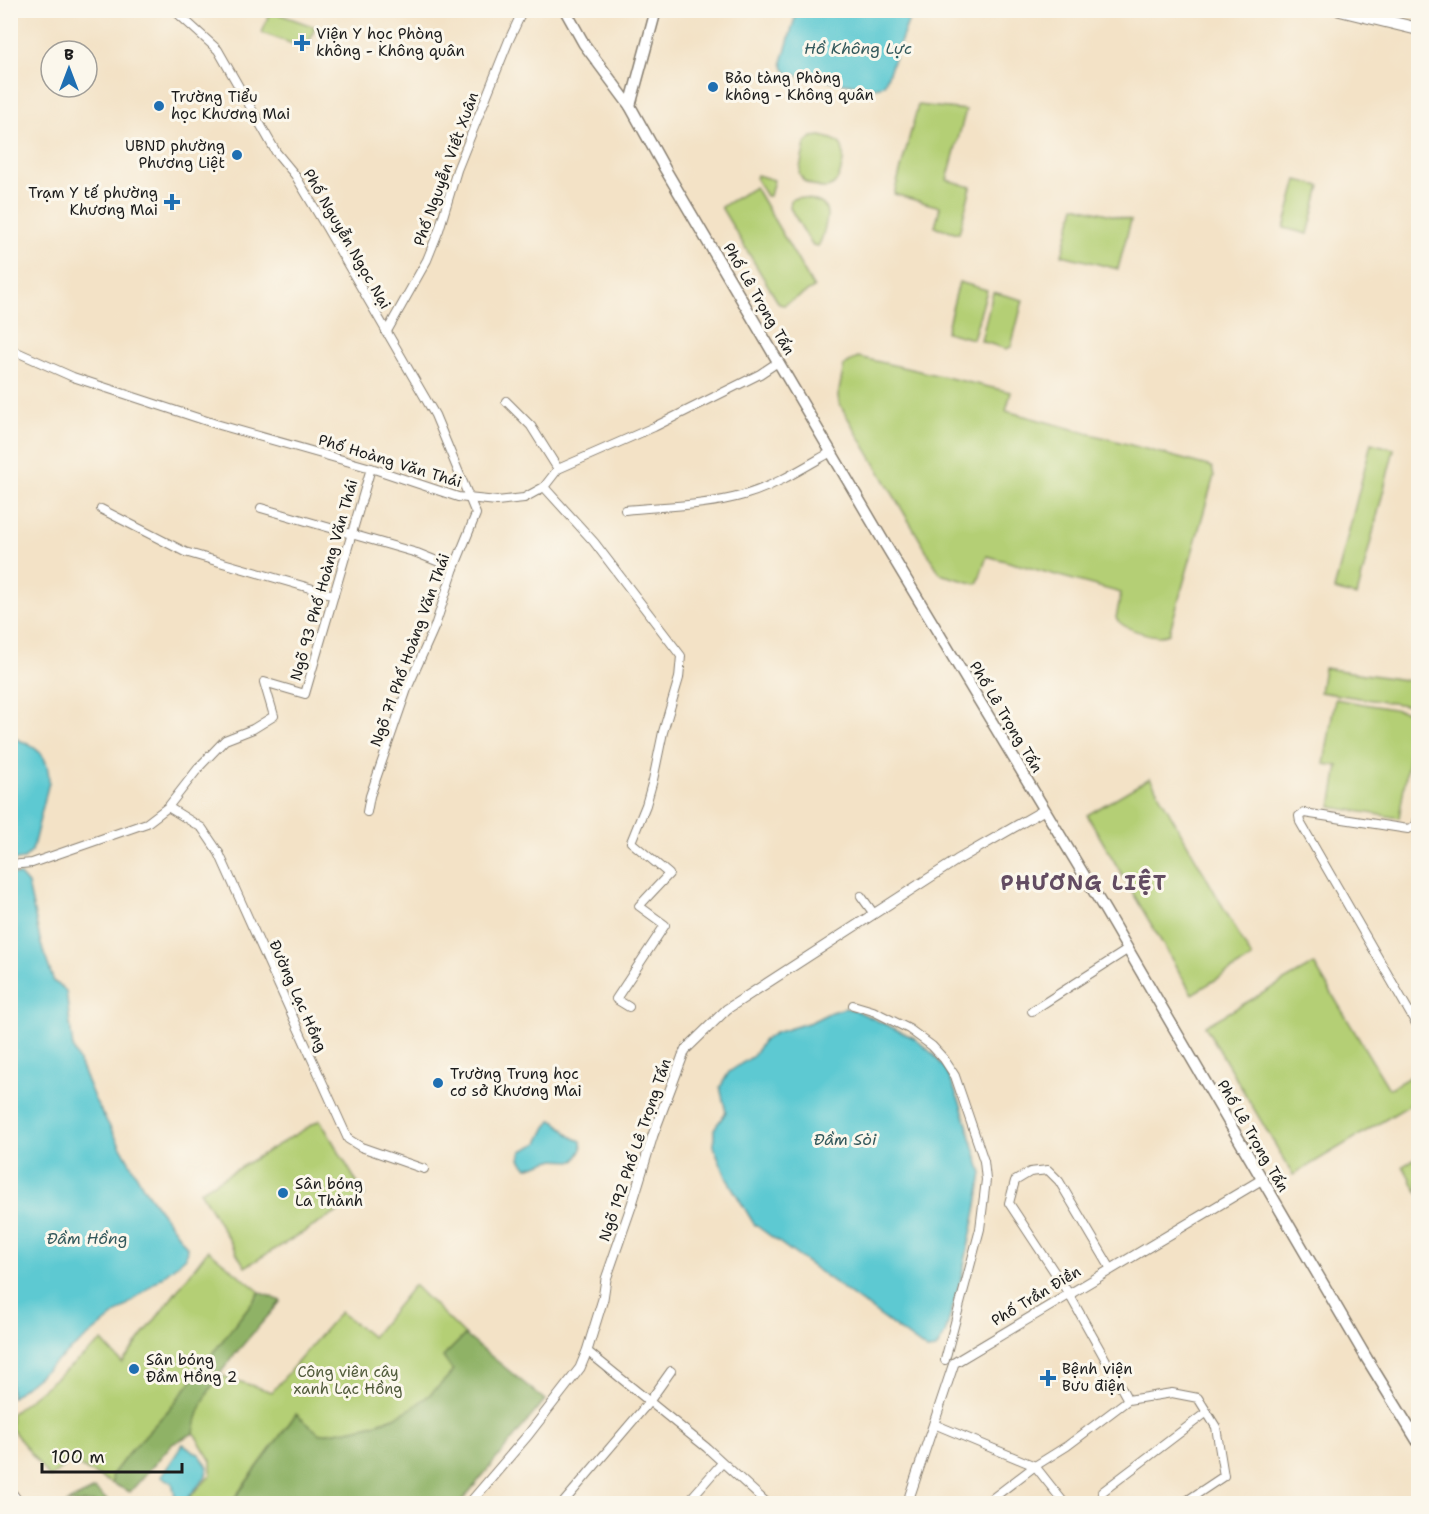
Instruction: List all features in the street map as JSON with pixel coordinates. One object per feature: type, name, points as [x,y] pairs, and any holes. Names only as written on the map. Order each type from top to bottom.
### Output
[{"type":"main road","name":"Phố Lê Trọng Tấn","points":[[565,10],[584,44],[630,106],[831,452],[1261,1180],[1419,1442]]},
{"type":"main road","points":[[630,106],[656,10]]},
{"type":"main road","points":[[1340,10],[1419,29]]},
{"type":"main road","points":[[1410,10],[1419,12]]},
{"type":"main road","points":[[10,1493],[18,1503]]},
{"type":"street","name":"Phố Nguyễn Ngọc Nại","points":[[174,10],[218,50],[276,152],[295,175],[435,415],[470,499]]},
{"type":"street","name":"Phố Nguyễn Viết Xuân","points":[[386,333],[427,260],[439,230],[457,170],[509,40],[524,10]]},
{"type":"street","name":"Phố Hoàng Văn Thái","points":[[10,348],[73,377],[216,424],[371,468],[441,492],[470,499],[497,501],[524,498],[544,487],[558,469],[654,427],[760,374],[778,362]]},
{"type":"street","points":[[506,401],[531,426],[558,469]]},
{"type":"street","points":[[625,510],[707,503],[743,495],[766,487],[831,452]]},
{"type":"street","name":"Ngõ 93 Phố Hoàng Văn Thái","points":[[168,807],[200,766],[225,740],[253,729],[273,716],[264,682],[305,694],[371,468]]},
{"type":"street","points":[[544,487],[594,542],[681,656],[679,678],[663,732],[653,780],[631,842],[669,874],[639,906],[665,924],[616,999],[628,1007]]},
{"type":"street","name":"Ngõ 71 Phố Hoàng Văn Thái","points":[[367,812],[370,796],[407,689],[435,626],[454,568],[476,514],[470,499]]},
{"type":"street","points":[[261,508],[417,553],[454,568]]},
{"type":"street","points":[[101,509],[185,552],[334,595]]},
{"type":"street","points":[[10,866],[32,863],[119,834],[147,823],[168,807]]},
{"type":"street","name":"Đường Lạc Hồng","points":[[168,807],[202,828],[219,853],[348,1139],[361,1147],[424,1169]]},
{"type":"street","name":"Ngõ 192 Phố Lê Trọng Tấn","points":[[469,1503],[579,1368],[587,1351],[603,1299],[606,1279],[668,1091],[685,1050],[727,1009],[957,860],[1044,810]]},
{"type":"street","points":[[1419,815],[1417,825],[1408,829],[1304,813],[1299,816],[1300,822],[1419,1027]]},
{"type":"street","points":[[861,896],[874,914]]},
{"type":"street","points":[[1032,1011],[1127,950]]},
{"type":"street","points":[[854,1005],[873,1011],[909,1029],[932,1046],[944,1059],[956,1076],[984,1161],[986,1180],[980,1229],[945,1360]]},
{"type":"street","points":[[1111,1269],[1059,1181],[1048,1170],[1030,1172],[1015,1181],[1009,1203],[1069,1294],[1128,1400]]},
{"type":"street","name":"Phố Trần Điền","points":[[908,1503],[954,1363],[1261,1180]]},
{"type":"street","points":[[587,1351],[707,1448],[768,1503]]},
{"type":"street","points":[[562,1503],[650,1401],[671,1371]]},
{"type":"street","points":[[985,1503],[1128,1400],[1172,1393],[1198,1398],[1207,1412],[1216,1427],[1224,1476],[1182,1503]]},
{"type":"street","points":[[1102,1492],[1207,1412]]},
{"type":"street","points":[[934,1424],[1035,1466],[1065,1503]]},
{"type":"street","points":[[686,1503],[723,1463]]},
{"type":"green space","points":[[270,11],[315,27],[307,49],[262,33]]},
{"type":"green space","points":[[918,105],[966,110],[947,180],[971,187],[959,233],[935,227],[940,207],[894,194]]},
{"type":"green space","points":[[821,136],[837,142],[843,152],[838,178],[832,186],[825,188],[804,181],[799,173],[805,144],[812,137]]},
{"type":"green space","points":[[757,175],[774,180],[770,196],[766,196],[756,179]]},
{"type":"green space","points":[[1297,180],[1320,186],[1308,234],[1284,228]]},
{"type":"green space","points":[[755,187],[814,288],[784,305],[779,304],[721,207]]},
{"type":"green space","points":[[798,197],[818,202],[825,207],[827,218],[818,246],[812,245],[790,208],[791,200]]},
{"type":"green space","points":[[1075,206],[1131,220],[1118,269],[1062,255]]},
{"type":"green space","points":[[959,282],[987,290],[973,339],[946,332]]},
{"type":"green space","points":[[993,292],[1023,300],[1011,347],[1006,349],[981,341]]},
{"type":"green space","points":[[858,357],[1011,392],[1006,411],[1212,467],[1214,476],[1169,634],[1157,636],[1125,626],[1120,622],[1116,618],[1121,593],[987,556],[976,584],[939,572],[839,403],[838,396],[844,365]]},
{"type":"green space","points":[[1371,443],[1394,449],[1357,596],[1334,590]]},
{"type":"green space","points":[[1324,668],[1418,682],[1418,707],[1320,692]]},
{"type":"green space","points":[[1335,699],[1416,713],[1399,818],[1331,807],[1338,766],[1324,764]]},
{"type":"green space","points":[[1150,778],[1252,958],[1192,994],[1087,815]]},
{"type":"green space","points":[[1314,964],[1389,1089],[1418,1072],[1418,1100],[1293,1175],[1205,1026]]},
{"type":"green space","name":"Sân bóng La Thành","points":[[320,1120],[365,1196],[245,1267],[200,1191]]},
{"type":"green space","points":[[1418,1157],[1418,1193],[1403,1166]]},
{"type":"green space","name":"Sân bóng Đầm Hồng 2","points":[[208,1250],[260,1292],[173,1405],[128,1454],[112,1475],[113,1484],[70,1461],[50,1478],[11,1428],[11,1414],[102,1341],[122,1363]]},
{"type":"green space","name":"Công viên cây xanh Lạc Hồng","points":[[414,1285],[465,1335],[443,1357],[453,1371],[435,1392],[403,1414],[360,1429],[319,1434],[296,1414],[232,1501],[235,1503],[183,1504],[211,1475],[211,1461],[194,1433],[195,1418],[210,1387],[219,1375],[272,1392],[340,1312],[372,1337]]},
{"type":"green space","points":[[260,1292],[281,1301],[216,1380],[205,1398],[194,1433],[172,1444],[130,1492],[113,1484],[112,1475],[128,1454],[173,1405]]},
{"type":"green space","points":[[465,1335],[545,1400],[460,1503],[235,1504],[232,1502],[296,1414],[320,1434],[360,1428],[393,1418],[424,1400],[453,1371],[443,1357]]},
{"type":"green space","points":[[95,1489],[110,1503],[66,1503]]},
{"type":"water","name":"Hồ Không Lực","points":[[797,10],[912,11],[885,83],[874,88],[789,74],[784,69],[782,62]]},
{"type":"water","points":[[10,736],[27,743],[39,752],[46,763],[49,782],[32,851],[24,859],[10,861]]},
{"type":"water","name":"Đầm Hồng","points":[[11,874],[20,875],[28,884],[41,944],[54,982],[66,991],[73,1048],[95,1100],[145,1190],[187,1247],[186,1257],[11,1398]]},
{"type":"water","name":"Đầm Sòi","points":[[845,1008],[855,1010],[914,1038],[933,1054],[946,1070],[960,1102],[982,1173],[962,1275],[945,1334],[936,1349],[927,1350],[754,1224],[727,1179],[714,1147],[714,1129],[726,1112],[720,1087],[729,1072],[753,1056],[764,1040],[775,1033]]},
{"type":"water","points":[[552,1120],[572,1137],[581,1141],[582,1149],[575,1161],[551,1160],[527,1168],[520,1159],[522,1151],[538,1143]]},
{"type":"water","points":[[183,1444],[200,1455],[208,1467],[205,1478],[183,1503],[168,1503],[175,1496],[172,1482],[161,1477]]},
{"type":"place","name":"Viện Y học Phòng không - Không quân","points":[[302,43]]},
{"type":"place","name":"Bảo tàng Phòng không - Không quân","points":[[713,87]]},
{"type":"place","name":"Trường Tiểu học Khương Mai","points":[[159,106]]},
{"type":"place","name":"UBND phường Phương Liệt","points":[[237,155]]},
{"type":"place","name":"Trạm Y tế phường Khương Mai","points":[[172,202]]},
{"type":"place","name":"Trường Trung học cơ sở Khương Mai","points":[[438,1083]]},
{"type":"place","name":"Sân bóng La Thành","points":[[283,1193]]},
{"type":"place","name":"Sân bóng Đầm Hồng 2","points":[[134,1369]]},
{"type":"place","name":"Bệnh viện Bưu điện","points":[[1048,1378]]},
{"type":"district","name":"PHƯƠNG LIỆT","points":[[1084,883]]}]
